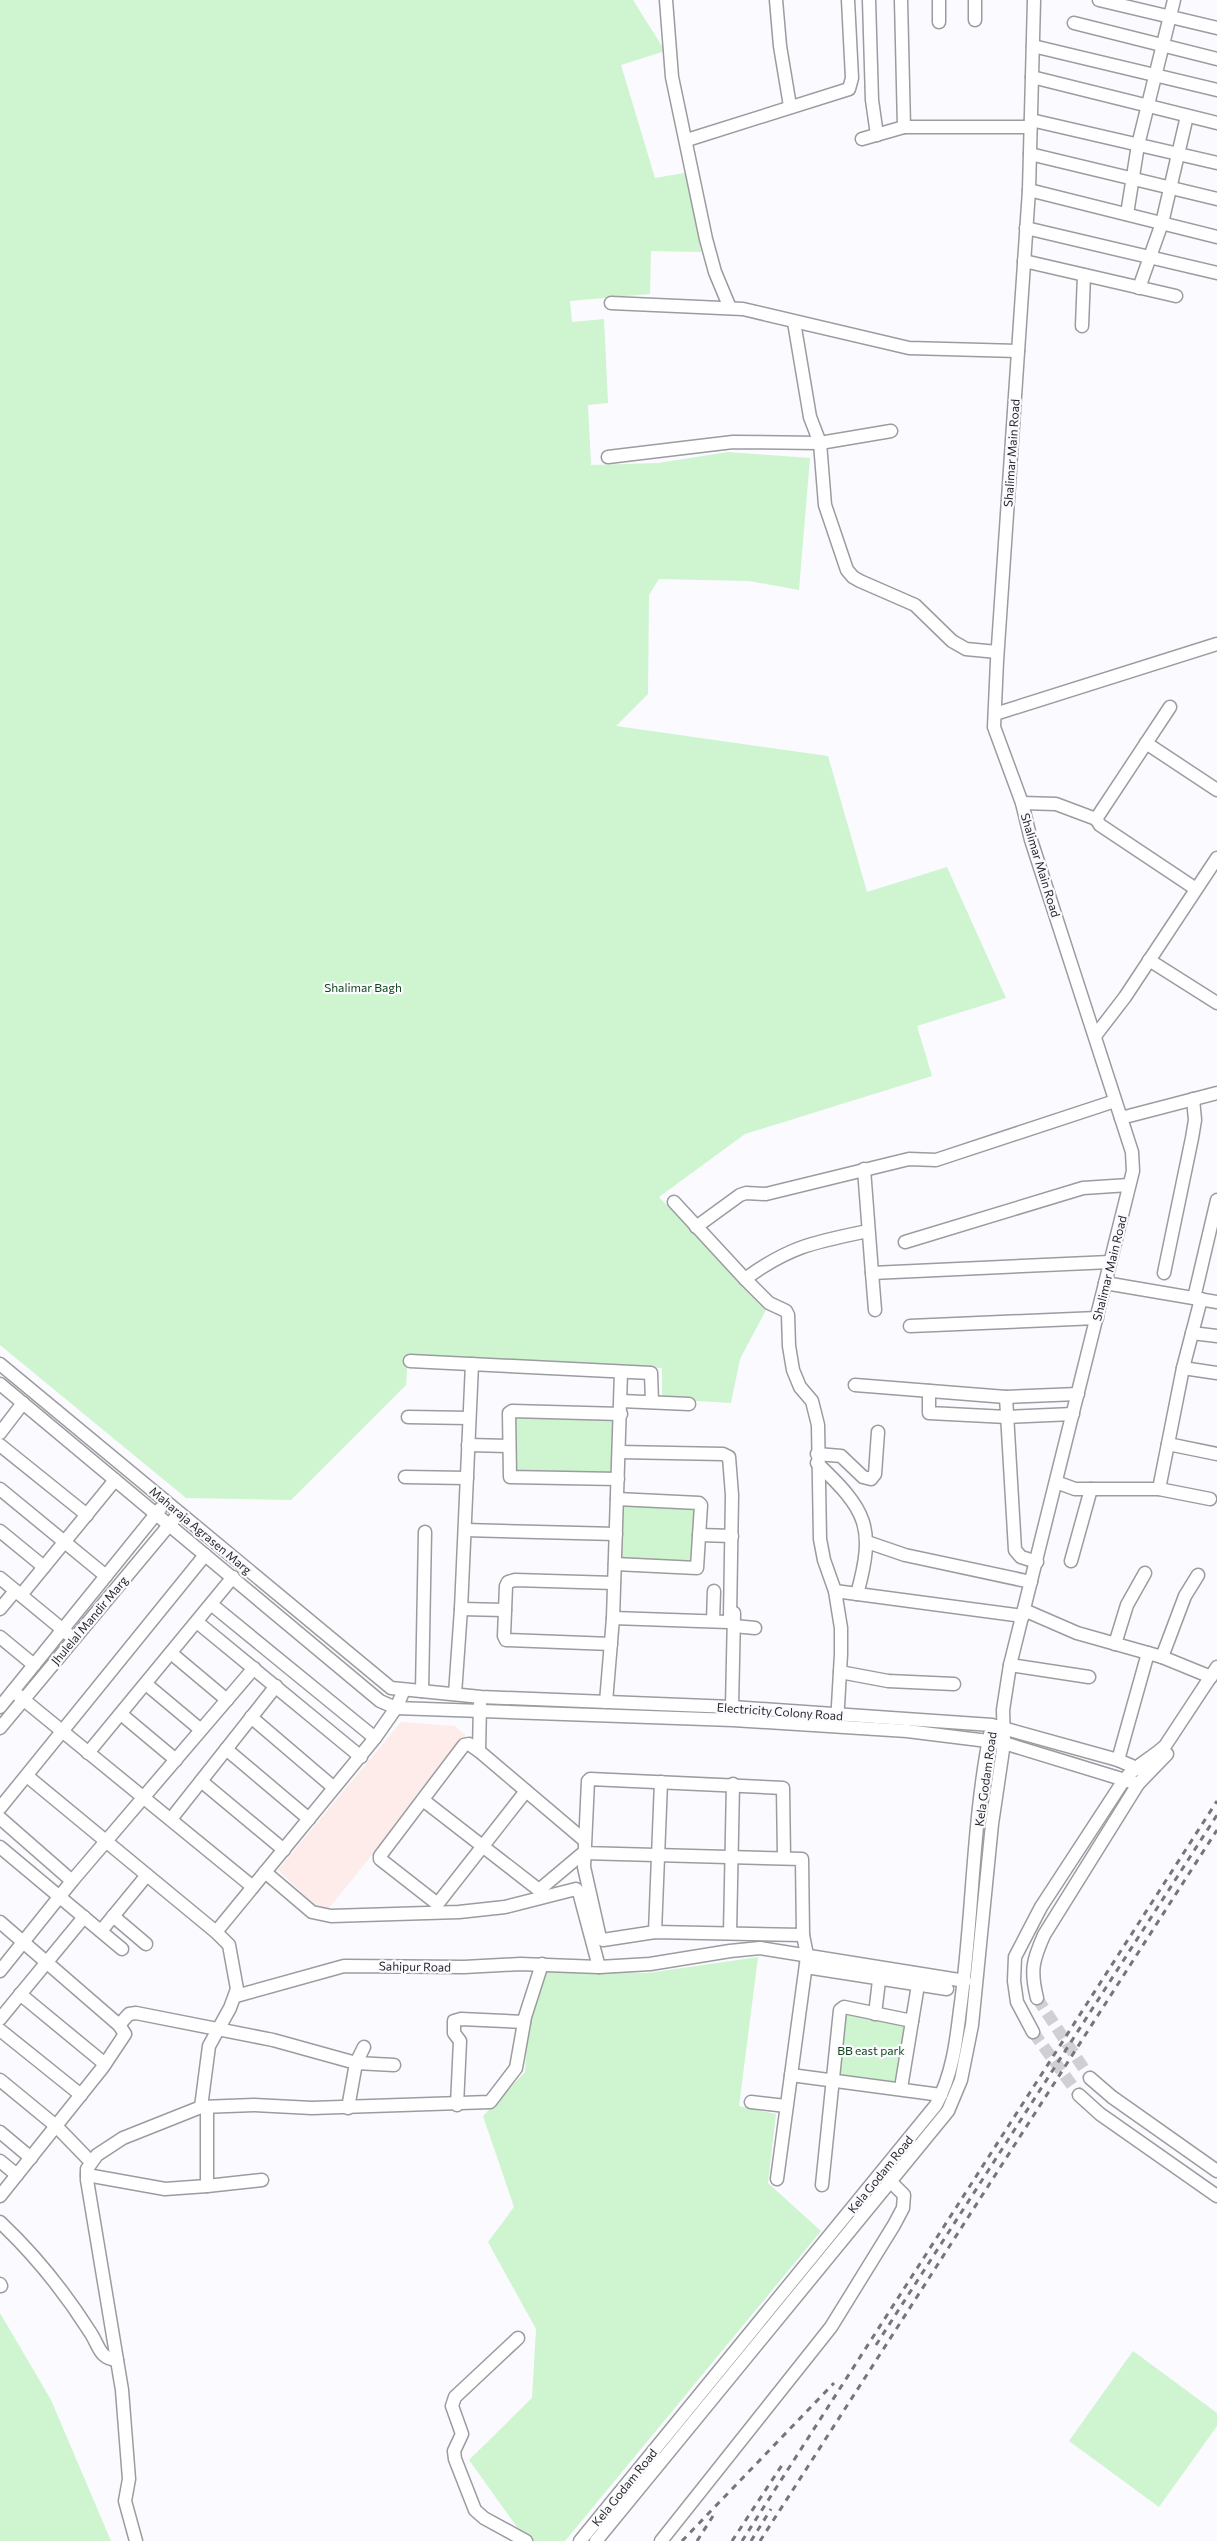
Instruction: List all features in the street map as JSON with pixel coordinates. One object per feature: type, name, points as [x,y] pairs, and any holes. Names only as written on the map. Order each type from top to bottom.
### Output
[{"type":"street","points":[[666,0],[672,77],[687,140],[708,247],[715,272],[730,308]]},
{"type":"street","points":[[776,0],[780,46],[790,106]]},
{"type":"street","points":[[687,140],[790,106],[849,89],[852,78],[848,0]]},
{"type":"street","points":[[868,0],[872,100],[877,135]]},
{"type":"street","points":[[901,0],[904,127]]},
{"type":"street","points":[[939,0],[939,22]]},
{"type":"street","points":[[975,0],[975,20]]},
{"type":"street","name":"Shalimar Main Road","points":[[1006,1728],[1003,1710],[1010,1665],[1133,1171],[1132,1152],[1031,840],[1022,803],[994,726],[997,652],[1026,228],[1034,0]]},
{"type":"street","points":[[1099,0],[1217,28]]},
{"type":"street","points":[[1127,214],[1138,145],[1174,0]]},
{"type":"street","points":[[1074,23],[1217,59]]},
{"type":"street","points":[[1033,46],[1217,90]]},
{"type":"street","points":[[1032,77],[1217,124]]},
{"type":"street","points":[[1140,288],[1162,223],[1187,116]]},
{"type":"street","points":[[862,139],[904,127],[1031,124],[1217,163]]},
{"type":"street","points":[[1030,154],[1217,199]]},
{"type":"street","points":[[1028,190],[1217,236]]},
{"type":"street","points":[[1026,228],[1217,273]]},
{"type":"street","points":[[1024,262],[1176,296]]},
{"type":"street","points":[[1082,326],[1084,275]]},
{"type":"street","points":[[611,303],[743,309],[909,348],[1018,351]]},
{"type":"street","points":[[794,322],[810,417],[820,443],[825,504],[838,538],[847,570],[853,577],[914,605],[952,641],[966,649],[997,652]]},
{"type":"street","points":[[608,458],[733,442],[820,443],[891,431]]},
{"type":"street","points":[[995,714],[1217,644]]},
{"type":"street","points":[[1096,819],[1170,707]]},
{"type":"street","points":[[1146,743],[1217,790]]},
{"type":"street","points":[[1022,803],[1056,804],[1096,819],[1100,825],[1196,890]]},
{"type":"street","points":[[1095,1036],[1125,997],[1216,862]]},
{"type":"street","points":[[1150,960],[1217,1003]]},
{"type":"street","points":[[1121,1118],[1217,1093]]},
{"type":"street","points":[[1164,1273],[1195,1120],[1193,1099]]},
{"type":"street","points":[[696,1226],[740,1195],[766,1194],[909,1159],[936,1160],[1115,1101]]},
{"type":"street","points":[[864,1169],[875,1310]]},
{"type":"street","points":[[904,1242],[1078,1189],[1094,1186],[1129,1186]]},
{"type":"street","points":[[1159,1489],[1198,1298],[1213,1238],[1217,1200]]},
{"type":"street","points":[[674,1202],[769,1303],[780,1307],[788,1315],[789,1346],[793,1370],[800,1387],[812,1401],[816,1413],[820,1539],[824,1560],[836,1591],[840,1628],[837,1720]]},
{"type":"street","points":[[745,1279],[771,1260],[789,1250],[811,1243],[868,1231]]},
{"type":"street","points":[[872,1273],[1110,1262]]},
{"type":"street","points":[[1105,1283],[1217,1302]]},
{"type":"street","points":[[910,1326],[1097,1318]]},
{"type":"street","points":[[1192,1333],[1217,1336]]},
{"type":"street","points":[[410,1361],[652,1373],[652,1402]]},
{"type":"street","name":"Maharaja Agrasen Marg","points":[[0,1364],[391,1688],[404,1690]]},
{"type":"street","points":[[454,1694],[461,1609],[472,1364]]},
{"type":"street","points":[[1183,1368],[1217,1373]]},
{"type":"street","points":[[606,1702],[613,1618],[621,1372]]},
{"type":"street","points":[[0,1432],[18,1399],[23,1383]]},
{"type":"street","name":"Maharaja Agrasen Marg","points":[[0,1384],[380,1700],[396,1708]]},
{"type":"street","points":[[855,1385],[1006,1397],[1078,1394]]},
{"type":"street","points":[[929,1391],[929,1413],[1007,1417],[1073,1414]]},
{"type":"street","points":[[1006,1397],[1015,1550],[1021,1558],[1037,1562]]},
{"type":"street","points":[[618,1479],[510,1477],[509,1413],[511,1411],[621,1407],[652,1402],[689,1404]]},
{"type":"street","points":[[408,1417],[470,1418]]},
{"type":"street","points":[[817,1459],[841,1456],[864,1477],[871,1479],[875,1474],[878,1432]]},
{"type":"street","points":[[1168,1444],[1217,1454]]},
{"type":"street","points":[[0,1445],[86,1515]]},
{"type":"street","points":[[468,1445],[509,1446]]},
{"type":"street","points":[[613,1618],[728,1622],[730,1619],[732,1496],[729,1457],[723,1454],[619,1452]]},
{"type":"street","points":[[817,1459],[846,1491],[857,1507],[865,1524],[868,1542],[866,1564],[857,1594]]},
{"type":"street","points":[[732,1707],[739,1466]]},
{"type":"street","points":[[406,1477],[467,1478]]},
{"type":"street","points":[[0,1609],[44,1567],[115,1480]]},
{"type":"street","points":[[1056,1482],[1075,1489],[1159,1489],[1210,1499]]},
{"type":"street","points":[[0,1489],[106,1576]]},
{"type":"street","points":[[1071,1561],[1091,1489]]},
{"type":"street","points":[[615,1564],[696,1568],[698,1566],[700,1503],[617,1499]]},
{"type":"street","name":"Jhulelal Mandir Marg","points":[[0,1707],[7,1692],[34,1665],[166,1502]]},
{"type":"street","name":"Jhulelal Mandir Marg","points":[[0,1728],[179,1513]]},
{"type":"street","points":[[465,1530],[616,1534]]},
{"type":"street","points":[[0,1531],[44,1567]]},
{"type":"street","points":[[422,1691],[425,1532]]},
{"type":"street","points":[[699,1535],[732,1536]]},
{"type":"street","points":[[868,1542],[905,1555],[1031,1582]]},
{"type":"street","points":[[0,1808],[205,1555]]},
{"type":"street","points":[[1115,1644],[1127,1605],[1145,1573]]},
{"type":"street","points":[[1162,1657],[1185,1596],[1198,1575]]},
{"type":"street","points":[[88,1753],[232,1577]]},
{"type":"street","points":[[0,1578],[74,1639]]},
{"type":"street","points":[[611,1644],[506,1640],[504,1636],[506,1586],[511,1581],[614,1583]]},
{"type":"street","points":[[836,1591],[1023,1613],[1077,1633],[1215,1674]]},
{"type":"street","points":[[713,1621],[714,1592]]},
{"type":"street","points":[[211,1604],[375,1738]]},
{"type":"street","points":[[461,1609],[505,1610]]},
{"type":"street","points":[[295,1630],[306,1617]]},
{"type":"street","points":[[197,1622],[360,1757]]},
{"type":"street","points":[[734,1626],[755,1628]]},
{"type":"street","points":[[0,1637],[34,1665]]},
{"type":"street","points":[[171,1653],[227,1700]]},
{"type":"street","points":[[1118,1760],[1148,1653]]},
{"type":"street","points":[[1010,1665],[1089,1676]]},
{"type":"street","points":[[0,1971],[72,1881],[145,1798],[254,1668]]},
{"type":"street","points":[[840,1672],[888,1681],[954,1684]]},
{"type":"street","points":[[1033,2032],[1017,2002],[1014,1981],[1015,1957],[1041,1907],[1124,1780],[1135,1766],[1156,1755],[1165,1746],[1215,1674]]},
{"type":"street","points":[[1037,1998],[1032,1978],[1034,1958],[1044,1935],[1138,1784],[1170,1752],[1215,1674]]},
{"type":"street","points":[[146,1684],[201,1730]]},
{"type":"street","points":[[171,1819],[276,1686]]},
{"type":"street","points":[[216,1932],[375,1738],[396,1708],[404,1690]]},
{"type":"street","name":"Electricity Colony Road","points":[[404,1690],[481,1697],[732,1707],[837,1720],[1004,1743],[1138,1784]]},
{"type":"street","points":[[7,1692],[23,1700],[253,1887]]},
{"type":"street","points":[[479,1752],[481,1697]]},
{"type":"street","name":"Electricity Colony Road","points":[[396,1708],[479,1712],[992,1725],[1118,1760],[1148,1773]]},
{"type":"street","name":"Shalimar Main Road","points":[[992,1725],[1003,1710]]},
{"type":"street","points":[[121,1714],[176,1760]]},
{"type":"street","points":[[251,1717],[333,1787]]},
{"type":"street","name":"Kela Godam Road","points":[[596,2541],[886,2177],[939,2100],[947,2084],[958,2033],[965,1981],[980,1804],[992,1725]]},
{"type":"street","name":"Kela Godam Road","points":[[580,2541],[886,2177],[948,2111],[961,2080],[972,2025],[992,1824],[1006,1728]]},
{"type":"street","points":[[526,1791],[441,1901],[435,1902],[379,1858],[464,1745],[469,1744],[526,1791],[584,1847],[658,1855],[802,1859],[802,1935],[806,1961],[777,2179]]},
{"type":"street","points":[[226,1748],[309,1819]]},
{"type":"street","points":[[27,1776],[227,1941],[236,1981],[236,1996],[209,2046],[204,2107],[207,2186]]},
{"type":"street","points":[[784,1858],[784,1789],[733,1784],[589,1780],[584,1873],[601,1940],[655,1932],[802,1935]]},
{"type":"street","points":[[201,1781],[284,1850]]},
{"type":"street","points":[[655,1932],[661,1782]]},
{"type":"street","points":[[730,1933],[733,1784]]},
{"type":"street","points":[[423,1800],[539,1890],[584,1847]]},
{"type":"street","points":[[0,1818],[72,1881]]},
{"type":"street","points":[[0,1847],[122,1949]]},
{"type":"street","points":[[265,1872],[312,1912],[331,1916],[459,1912],[496,1908],[576,1889],[579,1892],[598,1968]]},
{"type":"street","points":[[101,1931],[147,1875]]},
{"type":"street","points":[[113,1916],[146,1944]]},
{"type":"street","points":[[0,2019],[84,1917]]},
{"type":"street","points":[[0,1922],[124,2030],[124,2036],[105,2064],[0,2196]]},
{"type":"street","name":"Sahipur Road","points":[[236,1996],[344,1966],[464,1967],[542,1964],[598,1968],[650,1964],[760,1948],[806,1961],[880,1974]]},
{"type":"street","points":[[136,2541],[125,2501],[129,2479],[122,2390],[87,2176],[87,2168],[91,2162],[97,2155],[123,2138],[204,2107],[254,2105],[348,2108],[486,2104],[493,2100],[516,2068],[524,2022],[542,1964]]},
{"type":"street","points":[[880,1974],[965,1981]]},
{"type":"street","points":[[880,1974],[918,1986],[946,1989]]},
{"type":"street","points":[[875,2014],[880,1974]]},
{"type":"street","points":[[901,2088],[918,1986]]},
{"type":"street","points":[[20,1994],[105,2064]]},
{"type":"street","points":[[822,2185],[840,2010],[844,2007],[912,2021]]},
{"type":"street","points":[[119,2025],[129,2014],[136,2013],[273,2040],[356,2063],[394,2065]]},
{"type":"street","points":[[457,2105],[460,2040],[454,2033],[454,2021],[460,2019],[524,2022]]},
{"type":"street","points":[[0,2030],[81,2095]]},
{"type":"street","points":[[348,2108],[356,2063],[364,2047]]},
{"type":"street","points":[[791,2075],[901,2088],[939,2100],[948,2111]]},
{"type":"street","points":[[1090,2078],[1112,2097],[1217,2171]]},
{"type":"street","points":[[0,2080],[56,2126],[91,2162]]},
{"type":"street","points":[[1079,2095],[1100,2114],[1217,2196]]},
{"type":"street","points":[[751,2102],[786,2106]]},
{"type":"street","points":[[0,2132],[31,2158]]},
{"type":"street","points":[[0,2162],[17,2175]]},
{"type":"street","points":[[87,2176],[166,2189],[262,2180]]},
{"type":"street","points":[[661,2541],[831,2327],[903,2208],[904,2195],[886,2177]]},
{"type":"street","points":[[0,2222],[29,2249],[58,2285],[92,2334],[102,2355],[106,2358],[117,2360]]},
{"type":"street","points":[[518,2338],[455,2396],[452,2406],[462,2434],[454,2451],[455,2459],[470,2501],[475,2510],[484,2518],[526,2541]]},
{"type":"shaded area","points":[[401,1722],[455,1726],[467,1737],[329,1908],[321,1911],[278,1870]]},
{"type":"green space","name":"Shalimar Bagh","points":[[0,0],[633,0],[665,51],[621,65],[655,178],[690,172],[701,252],[651,251],[650,294],[570,301],[572,322],[604,319],[608,403],[588,405],[591,465],[658,463],[728,452],[810,458],[799,590],[749,581],[659,579],[649,595],[648,694],[616,726],[828,756],[867,892],[947,867],[1006,998],[917,1026],[932,1076],[745,1134],[659,1197],[767,1308],[740,1359],[731,1403],[662,1399],[662,1368],[408,1356],[406,1385],[291,1500],[186,1498],[0,1345]]},
{"type":"green space","points":[[513,1414],[617,1417],[615,1476],[511,1473]]},
{"type":"green space","points":[[621,1503],[697,1506],[695,1564],[619,1560]]},
{"type":"green space","points":[[758,1957],[739,2106],[776,2114],[768,2183],[821,2231],[565,2541],[527,2541],[469,2460],[532,2398],[536,2329],[488,2242],[514,2207],[483,2116],[525,2072],[528,2022],[544,1970],[648,1973]]},
{"type":"green space","name":"BB east park","points":[[844,2013],[907,2021],[898,2087],[835,2078]]},
{"type":"green space","points":[[0,2313],[51,2400],[111,2541],[0,2541]]},
{"type":"green space","points":[[1133,2351],[1217,2413],[1217,2426],[1159,2507],[1069,2441]]},
{"type":"tunnel","points":[[1037,1998],[1090,2078]]},
{"type":"tunnel","points":[[1033,2032],[1079,2095]]},
{"type":"railway","points":[[742,2541],[1217,1801]]},
{"type":"railway","points":[[876,2345],[1217,1815]]},
{"type":"railway","points":[[760,2541],[1217,1830]]},
{"type":"railway","points":[[682,2541],[834,2383]]},
{"type":"railway","points":[[732,2541],[784,2462]]},
{"type":"railway","points":[[751,2541],[771,2509]]},
{"type":"railway","points":[[697,2541],[713,2516]]}]
